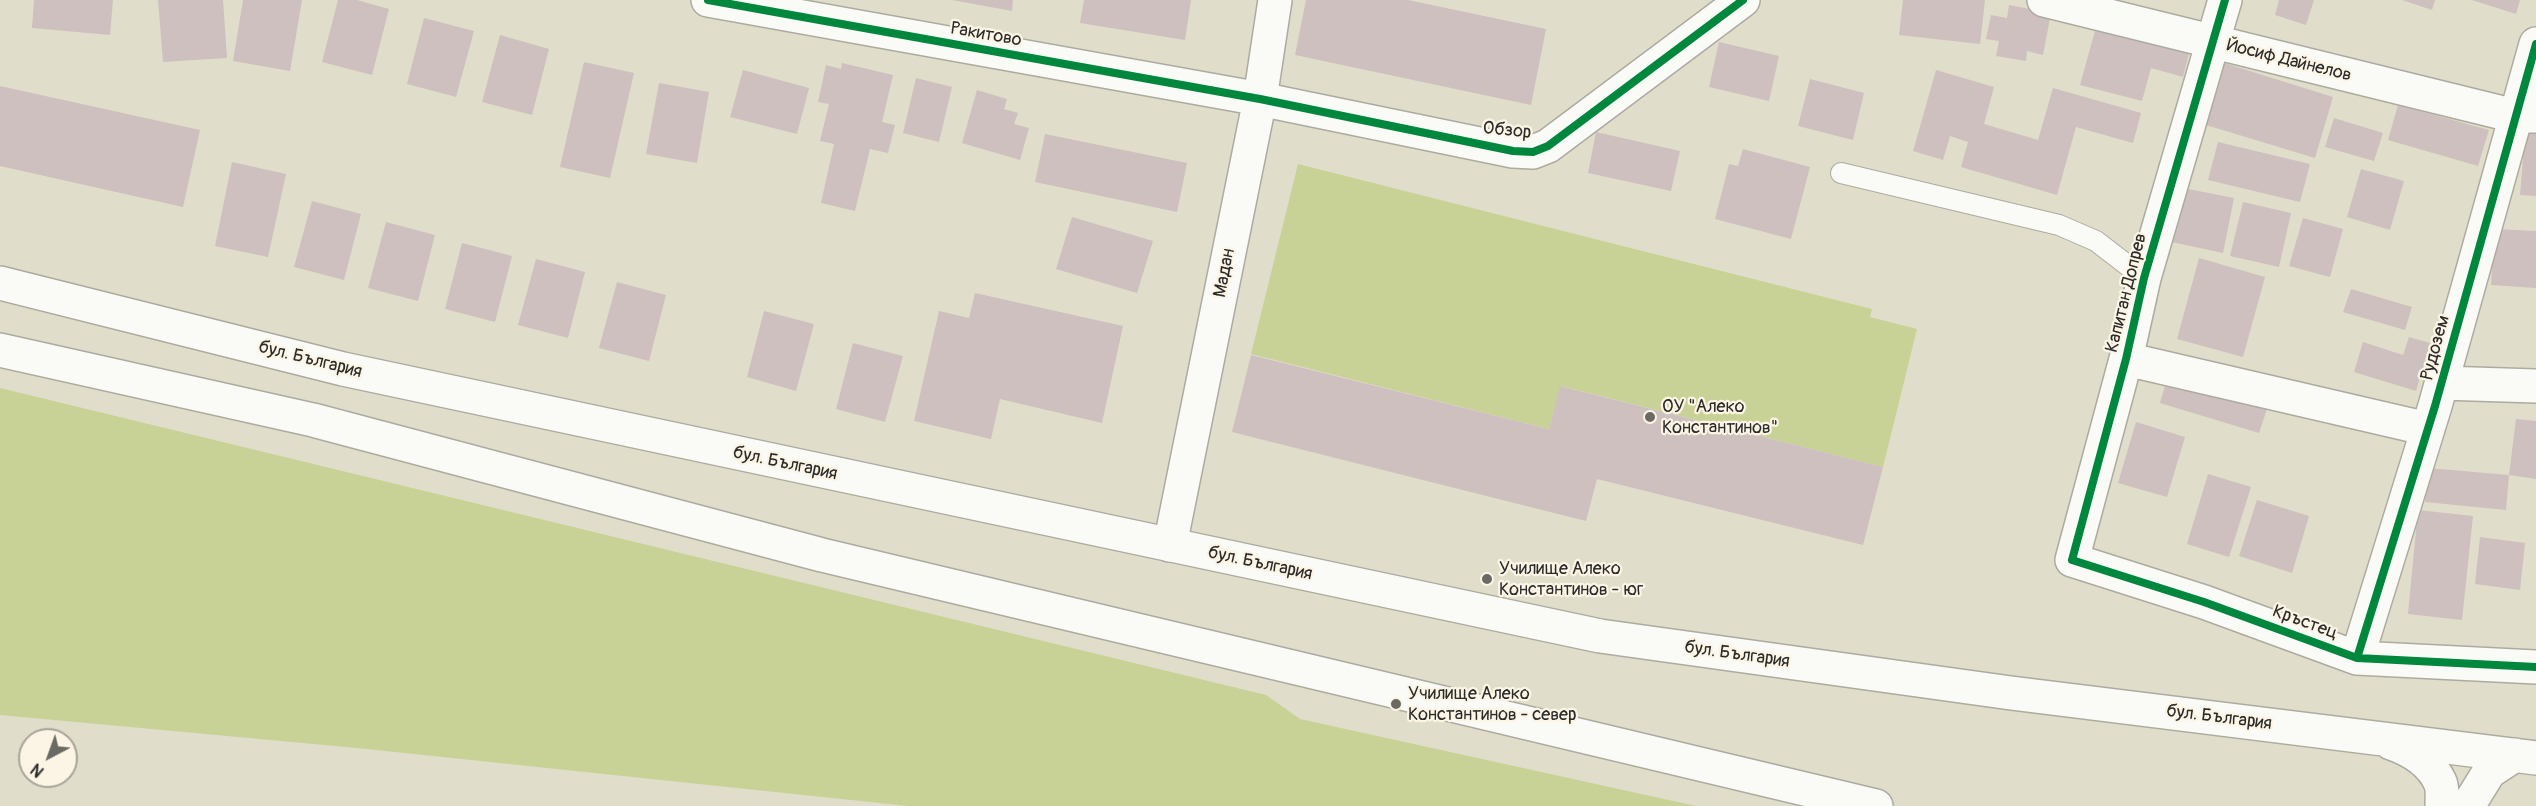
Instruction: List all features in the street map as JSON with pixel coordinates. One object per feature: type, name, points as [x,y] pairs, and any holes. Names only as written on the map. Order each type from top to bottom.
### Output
[{"type":"main road","name":"Ракитово","points":[[708,0],[1260,99]]},
{"type":"main road","name":"Мадан","points":[[1170,545],[1260,99],[1275,0]]},
{"type":"main road","name":"Обзор","points":[[1260,99],[1513,151],[1533,152],[1548,146],[1743,0]]},
{"type":"main road","name":"Йосиф Дайнелов","points":[[2044,0],[2526,116]]},
{"type":"main road","name":"Капитан Допрев","points":[[2072,560],[2126,359],[2144,278],[2225,0]]},
{"type":"main road","name":"Рудозем","points":[[2357,658],[2526,116],[2536,44]]},
{"type":"main road","name":"бул. България","points":[[0,283],[344,369],[1600,636],[2011,693],[2525,756]]},
{"type":"main road","points":[[0,350],[313,420],[834,557],[1876,806]]},
{"type":"main road","points":[[2126,359],[2428,429]]},
{"type":"main road","points":[[2442,383],[2536,386]]},
{"type":"main road","name":"Кръстец","points":[[2072,560],[2204,602],[2357,658],[2536,667]]},
{"type":"main road","points":[[2372,737],[2407,748],[2427,764],[2440,783],[2442,806]]},
{"type":"main road","points":[[2468,806],[2489,772],[2525,756]]},
{"type":"lane","points":[[1841,173],[2059,225],[2096,241],[2144,278]]},
{"type":"green space","points":[[1298,164],[1872,309],[1870,317],[1917,329],[1883,467],[1561,386],[1549,429],[1251,354]]},
{"type":"green space","points":[[0,388],[1266,695],[1300,719],[1696,806],[908,806],[357,748],[0,715]]},
{"type":"building","points":[[34,0],[113,0],[110,35],[32,28]]},
{"type":"building","points":[[158,0],[223,0],[227,58],[163,62]]},
{"type":"building","points":[[243,0],[302,0],[290,71],[233,61]]},
{"type":"building","points":[[338,0],[357,0],[389,9],[372,75],[322,62]]},
{"type":"building","points":[[952,0],[1013,0],[1012,11]]},
{"type":"building","points":[[1084,0],[1191,0],[1185,40],[1080,23]]},
{"type":"building","points":[[1306,0],[1408,0],[1546,29],[1531,105],[1295,55]]},
{"type":"building","points":[[1903,0],[1985,0],[1980,44],[1899,35]]},
{"type":"building","points":[[2279,0],[2314,0],[2306,25],[2275,15]]},
{"type":"building","points":[[2402,0],[2435,0],[2432,10]]},
{"type":"building","points":[[2472,0],[2520,0],[2516,14]]},
{"type":"building","points":[[2009,5],[2051,13],[2043,55],[2027,51],[2026,61],[1996,56],[1999,41],[1986,39],[1991,15],[2007,18]]},
{"type":"building","points":[[424,18],[474,31],[456,97],[407,84]]},
{"type":"building","points":[[2098,20],[2191,45],[2183,77],[2151,68],[2142,101],[2080,85]]},
{"type":"building","points":[[500,35],[549,49],[532,115],[482,102]]},
{"type":"building","points":[[1719,42],[1779,56],[1769,101],[1709,87]]},
{"type":"building","points":[[584,62],[634,73],[610,178],[560,167]]},
{"type":"building","points":[[842,63],[893,75],[882,122],[895,125],[888,153],[870,149],[855,211],[821,203],[834,144],[820,141],[829,104],[818,102],[826,65],[841,69]]},
{"type":"building","points":[[2224,63],[2333,97],[2315,158],[2206,125]]},
{"type":"building","points":[[743,70],[809,88],[797,134],[730,117]]},
{"type":"building","points":[[1936,70],[1994,87],[1984,124],[2038,140],[2053,88],[2141,113],[2133,143],[2076,127],[2057,195],[1961,167],[1968,142],[1950,136],[1943,160],[1913,151]]},
{"type":"building","points":[[916,78],[952,87],[939,142],[903,133]]},
{"type":"building","points":[[1810,79],[1864,93],[1853,140],[1798,126]]},
{"type":"building","points":[[659,83],[709,92],[697,163],[646,154]]},
{"type":"building","points":[[0,86],[200,130],[183,207],[0,166]]},
{"type":"building","points":[[977,90],[1007,99],[1004,109],[1018,113],[1014,124],[1029,128],[1020,160],[962,143]]},
{"type":"building","points":[[2398,105],[2489,130],[2478,166],[2388,140]]},
{"type":"building","points":[[2334,118],[2383,133],[2374,161],[2325,147]]},
{"type":"building","points":[[2526,122],[2536,123],[2536,196],[2520,195]]},
{"type":"building","points":[[1596,132],[1680,151],[1671,191],[1588,173]]},
{"type":"building","points":[[1045,134],[1187,163],[1177,212],[1035,182]]},
{"type":"building","points":[[2218,142],[2310,164],[2300,202],[2208,180]]},
{"type":"building","points":[[1743,149],[1810,167],[1791,239],[1715,219],[1729,164],[1738,166]]},
{"type":"building","points":[[232,162],[286,174],[268,257],[215,246]]},
{"type":"building","points":[[2361,169],[2404,181],[2390,230],[2347,217]]},
{"type":"building","points":[[2183,188],[2234,198],[2223,253],[2172,242]]},
{"type":"building","points":[[312,201],[361,214],[344,280],[294,267]]},
{"type":"building","points":[[2243,202],[2291,213],[2279,267],[2230,256]]},
{"type":"building","points":[[1072,217],[1153,241],[1137,293],[1056,269]]},
{"type":"building","points":[[2303,218],[2343,229],[2330,277],[2289,266]]},
{"type":"building","points":[[386,222],[435,235],[418,301],[368,288]]},
{"type":"building","points":[[2494,229],[2536,231],[2536,288],[2491,285]]},
{"type":"building","points":[[462,243],[512,256],[495,322],[445,309]]},
{"type":"building","points":[[2199,258],[2265,277],[2243,357],[2177,339]]},
{"type":"building","points":[[536,259],[585,272],[568,338],[518,325]]},
{"type":"building","points":[[617,282],[666,295],[649,361],[599,348]]},
{"type":"building","points":[[2351,289],[2412,307],[2405,330],[2343,312]]},
{"type":"building","points":[[975,293],[1123,326],[1102,423],[1000,399],[991,439],[914,421],[939,311],[969,318]]},
{"type":"building","points":[[764,311],[814,324],[796,391],[747,377]]},
{"type":"building","points":[[2409,337],[2430,343],[2416,391],[2354,372],[2363,342],[2403,355]]},
{"type":"building","points":[[853,343],[903,356],[885,422],[836,409]]},
{"type":"building","points":[[1251,355],[1549,429],[1560,386],[1883,467],[1863,545],[1597,479],[1586,521],[1232,432]]},
{"type":"building","points":[[2168,375],[2268,406],[2259,433],[2160,403]]},
{"type":"building","points":[[2516,419],[2536,421],[2536,479],[2509,475]]},
{"type":"building","points":[[2136,422],[2185,437],[2167,497],[2118,483]]},
{"type":"building","points":[[2428,468],[2509,475],[2506,510],[2425,502]]},
{"type":"building","points":[[2208,474],[2251,487],[2229,557],[2187,544]]},
{"type":"building","points":[[2257,500],[2309,516],[2292,573],[2239,556]]},
{"type":"building","points":[[2418,510],[2473,516],[2462,620],[2408,614]]},
{"type":"building","points":[[2480,537],[2525,543],[2520,590],[2475,584]]},
{"type":"cycle path","points":[[708,0],[1260,99],[1513,151],[1533,152],[1548,146],[1743,0]]},
{"type":"cycle path","points":[[2225,0],[2144,278],[2126,359],[2072,560],[2204,602],[2357,658],[2536,667]]},
{"type":"cycle path","points":[[2357,658],[2435,406],[2536,44]]},
{"type":"place","name":"ОУ \"Алеко Константинов\"","points":[[1650,417]]},
{"type":"place","name":"Училище Алеко Константинов - юг","points":[[1487,579]]},
{"type":"place","name":"Училище Алеко Константинов - север","points":[[1396,704]]}]
